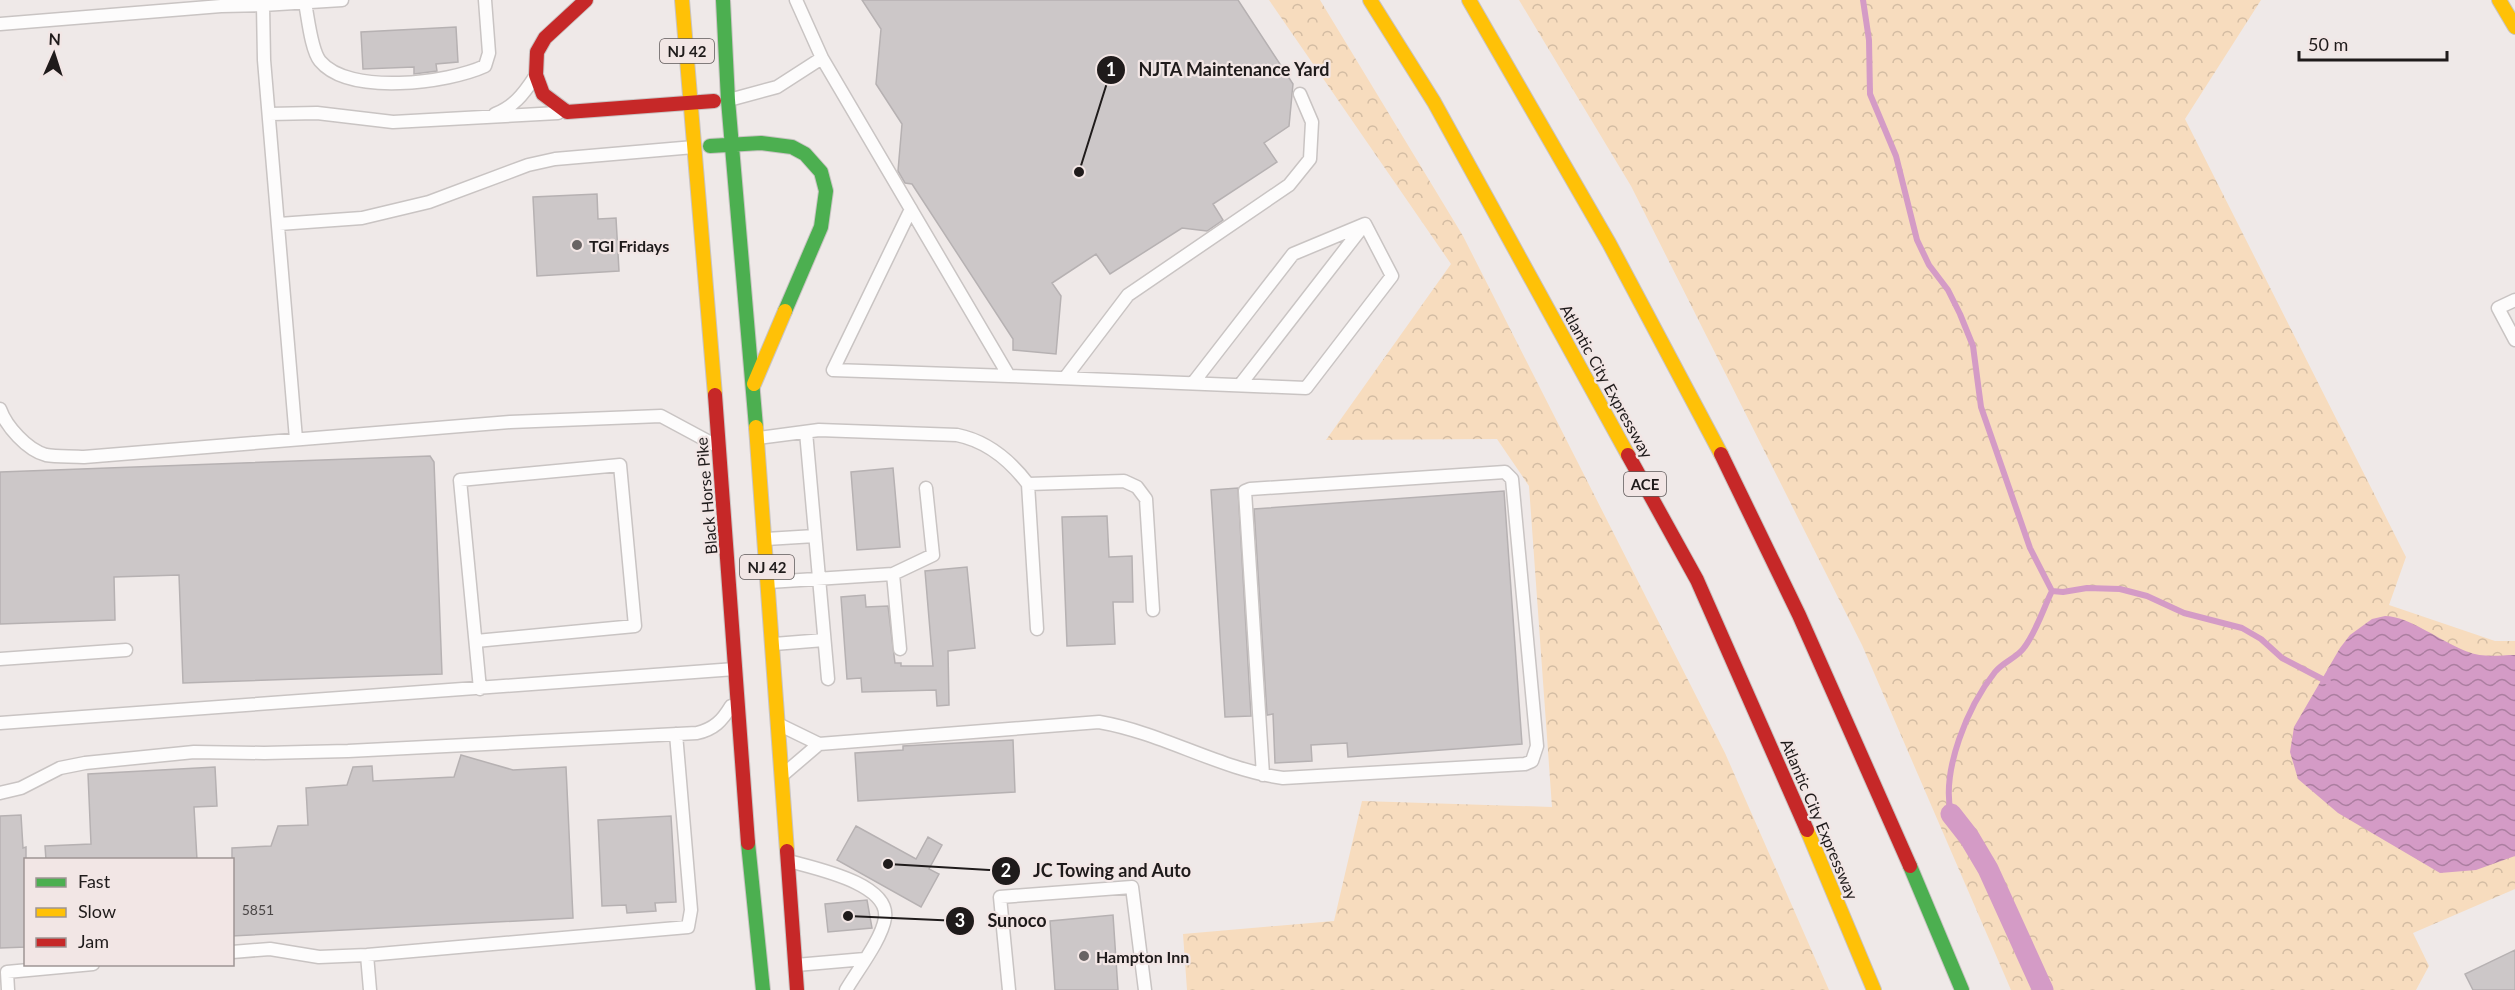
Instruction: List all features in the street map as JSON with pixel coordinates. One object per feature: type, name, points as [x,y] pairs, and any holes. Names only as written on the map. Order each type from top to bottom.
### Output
[{"type":"main road","points":[[586,0],[545,38],[537,52],[536,75],[543,94],[567,112],[728,100]]},
{"type":"main road","name":"Black Horse Pike","points":[[682,0],[692,102],[747,835],[761,988]]},
{"type":"main road","name":"NJ 42","points":[[723,0],[728,100],[765,539],[797,990]]},
{"type":"main road","points":[[1361,0],[1434,102]]},
{"type":"main road","name":"Atlantic City Expressway","points":[[1370,0],[1434,102],[1697,580],[1772,748],[1874,990]]},
{"type":"main road","points":[[1469,0],[1621,268],[1738,490],[1819,658],[1962,990]]},
{"type":"main road","points":[[2499,0],[2515,27]]},
{"type":"main road","points":[[695,147],[762,143],[792,147],[805,154],[821,172],[826,191],[821,227],[753,385]]},
{"type":"lane","points":[[0,24],[221,6],[342,0]]},
{"type":"lane","points":[[305,3],[320,60],[338,74],[368,82],[406,83],[448,78],[485,66],[489,53],[485,0]]},
{"type":"lane","points":[[796,0],[822,58],[1009,376]]},
{"type":"lane","points":[[263,5],[264,60],[296,439]]},
{"type":"lane","points":[[728,100],[777,87],[822,58]]},
{"type":"lane","points":[[485,118],[506,110],[521,97],[536,75]]},
{"type":"lane","points":[[1065,378],[1128,295],[1289,185],[1310,159],[1312,122],[1300,94]]},
{"type":"lane","points":[[269,114],[317,113],[393,122],[567,112]]},
{"type":"lane","points":[[279,224],[362,218],[429,202],[528,165],[555,159],[695,147]]},
{"type":"lane","points":[[911,209],[833,370],[1306,388],[1392,276],[1365,224]]},
{"type":"lane","points":[[1194,383],[1293,254],[1365,224]]},
{"type":"lane","points":[[1240,385],[1365,224]]},
{"type":"lane","points":[[2515,300],[2498,308],[2515,340]]},
{"type":"lane","points":[[0,409],[17,437],[44,454],[84,457],[510,422],[661,416],[719,447]]},
{"type":"lane","points":[[757,438],[819,430],[957,435],[976,439],[1015,467],[1028,484],[1037,629]]},
{"type":"lane","points":[[806,432],[828,679]]},
{"type":"lane","points":[[476,641],[635,626],[621,465],[460,480],[480,689]]},
{"type":"lane","points":[[778,724],[819,744],[1099,722],[1126,727],[1243,770],[1263,775],[1283,777],[1525,765],[1532,761],[1537,746],[1512,479],[1509,475],[1505,472],[1245,491],[1263,775]]},
{"type":"lane","points":[[1028,484],[1124,481],[1137,487],[1146,499],[1153,610]]},
{"type":"lane","points":[[768,582],[893,574],[933,555],[926,488]]},
{"type":"lane","points":[[765,539],[815,536]]},
{"type":"lane","points":[[893,574],[900,649]]},
{"type":"lane","points":[[773,644],[824,640]]},
{"type":"lane","points":[[0,659],[126,650]]},
{"type":"lane","points":[[0,723],[736,669]]},
{"type":"lane","points":[[0,793],[21,788],[60,768],[85,762],[195,752],[348,751],[698,733],[708,731],[719,724],[737,694]]},
{"type":"lane","points":[[234,952],[270,949],[318,957],[367,955],[688,927],[691,910],[676,734]]},
{"type":"lane","points":[[782,776],[819,744]]},
{"type":"lane","points":[[788,860],[867,887],[882,902],[886,916],[879,934],[846,990]]},
{"type":"lane","points":[[1009,990],[1000,897],[1132,887],[1145,990]]},
{"type":"lane","points":[[367,955],[370,990]]},
{"type":"lane","points":[[795,965],[865,959]]},
{"type":"lane","points":[[8,990],[7,972],[72,966]]},
{"type":"green space","points":[[1269,0],[1320,0],[1463,236],[1725,753],[1829,990],[1187,990],[1183,934],[1334,921],[1362,801],[1552,807],[1529,486],[1497,439],[1326,440],[1451,264]]},
{"type":"green space","points":[[1519,0],[2261,0],[2185,119],[2406,557],[2389,605],[2495,641],[2515,641],[2515,889],[2413,933],[2429,966],[2416,990],[2011,990],[1862,645],[1631,186]]},
{"type":"water","points":[[2385,616],[2405,620],[2474,654],[2515,655],[2515,856],[2476,870],[2440,873],[2338,813],[2298,779],[2290,752],[2294,727],[2350,635],[2372,619]]},
{"type":"building","points":[[862,0],[1238,0],[1293,84],[1289,126],[1264,143],[1277,162],[1213,204],[1223,220],[1207,231],[1182,228],[1110,274],[1096,254],[1052,283],[1061,296],[1056,354],[1013,350],[1013,339],[912,184],[905,183],[898,171],[902,124],[876,84],[881,29]]},
{"type":"building","points":[[456,27],[458,62],[436,64],[437,71],[414,74],[414,67],[363,69],[361,32]]},
{"type":"building","name":"TGI Fridays","points":[[597,194],[598,219],[616,218],[619,271],[537,276],[533,197]]},
{"type":"building","points":[[430,456],[434,462],[442,674],[183,683],[179,575],[114,577],[115,620],[0,624],[0,472]]},
{"type":"building","points":[[893,468],[900,547],[857,550],[851,472]]},
{"type":"building","points":[[1238,488],[1251,716],[1225,717],[1211,490]]},
{"type":"building","points":[[1504,491],[1522,744],[1348,757],[1347,743],[1311,745],[1312,761],[1275,763],[1273,714],[1267,715],[1254,509]]},
{"type":"building","points":[[1107,516],[1109,557],[1132,556],[1133,602],[1113,602],[1115,644],[1067,646],[1062,517]]},
{"type":"building","points":[[967,567],[975,648],[948,651],[949,705],[937,706],[936,690],[862,692],[861,678],[847,679],[841,597],[865,595],[866,607],[888,606],[895,663],[901,663],[901,666],[933,666],[925,571]]},
{"type":"building","points":[[1013,740],[1015,792],[858,801],[855,753],[903,750],[903,746]]},
{"type":"building","points":[[461,755],[513,770],[566,767],[573,918],[234,936],[232,848],[271,846],[278,826],[308,825],[306,788],[347,785],[353,767],[372,766],[373,781],[454,777]]},
{"type":"building","points":[[215,767],[217,806],[194,807],[197,858],[46,858],[45,846],[91,844],[88,774]]},
{"type":"building","points":[[21,815],[23,848],[26,847],[24,947],[0,948],[0,816]]},
{"type":"building","points":[[671,816],[676,902],[655,903],[656,911],[627,913],[626,905],[602,906],[598,820]]},
{"type":"building","points":[[856,826],[916,859],[928,837],[942,845],[929,869],[939,874],[921,907],[837,860]]},
{"type":"building","points":[[867,900],[872,928],[828,932],[825,904]]},
{"type":"building","name":"Hampton Inn","points":[[1113,915],[1118,990],[1055,990],[1050,921]]},
{"type":"building","points":[[2515,950],[2515,990],[2473,990],[2465,974]]},
{"type":"waterway","points":[[1863,0],[1869,40],[1870,94],[1896,156],[1917,240],[1929,265],[1948,290],[1973,346],[1981,407],[2030,548],[2052,591]]},
{"type":"waterway","points":[[2052,591],[2063,592],[2087,588],[2120,589],[2147,596],[2184,613],[2242,628],[2261,639],[2282,658],[2328,682]]},
{"type":"waterway","points":[[1951,814],[1949,797],[1953,759],[1975,702],[1995,672],[2028,643],[2052,591]]},
{"type":"waterway","points":[[1951,814],[1969,837],[1988,869],[2043,990]]},
{"type":"traffic: fast","points":[[723,0],[728,100],[756,427]]},
{"type":"traffic: fast","points":[[710,146],[761,143],[792,147],[805,154],[821,172],[826,191],[821,227],[785,311]]},
{"type":"traffic: fast","points":[[748,843],[763,990]]},
{"type":"traffic: fast","points":[[1910,866],[1962,990]]},
{"type":"traffic: slow","points":[[682,0],[715,395]]},
{"type":"traffic: slow","points":[[1370,0],[1434,102],[1628,455]]},
{"type":"traffic: slow","points":[[1469,0],[1609,243],[1721,454]]},
{"type":"traffic: slow","points":[[2499,0],[2515,27]]},
{"type":"traffic: slow","points":[[754,384],[785,311]]},
{"type":"traffic: slow","points":[[756,427],[787,851]]},
{"type":"traffic: slow","points":[[1807,830],[1874,990]]},
{"type":"traffic: jam","points":[[586,0],[545,38],[537,52],[536,75],[543,94],[567,112],[714,101]]},
{"type":"traffic: jam","points":[[715,395],[748,843]]},
{"type":"traffic: jam","points":[[1721,454],[1799,615],[1910,866]]},
{"type":"traffic: jam","points":[[1628,455],[1697,580],[1807,830]]},
{"type":"traffic: jam","points":[[787,851],[797,990]]},
{"type":"place","name":"NJTA Maintenance Yard","points":[[1079,172]]},
{"type":"place","name":"TGI Fridays","points":[[577,245]]},
{"type":"place","name":"JC Towing and Auto","points":[[888,864]]},
{"type":"place","name":"Sunoco","points":[[848,916]]},
{"type":"place","name":"Hampton Inn","points":[[1084,956]]}]
